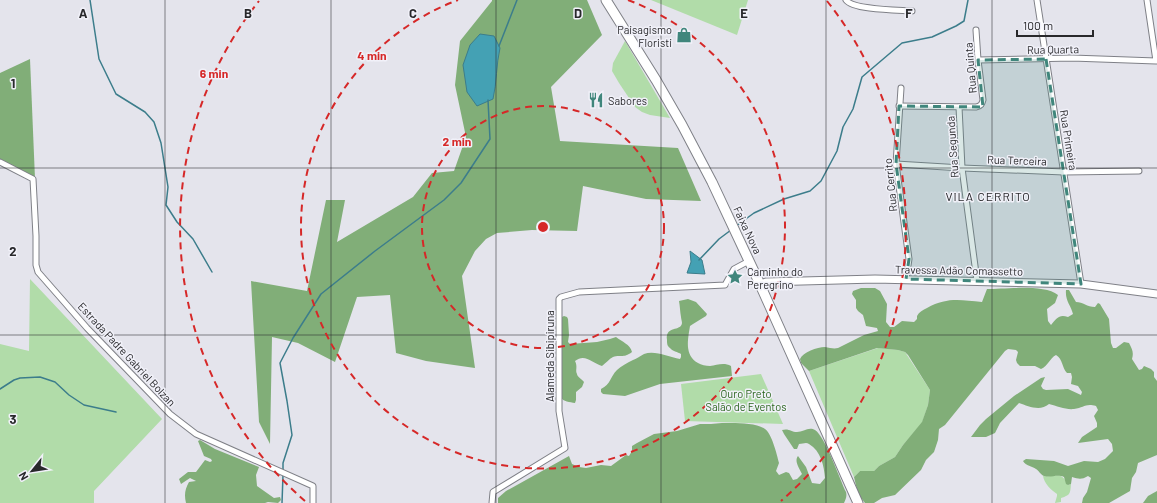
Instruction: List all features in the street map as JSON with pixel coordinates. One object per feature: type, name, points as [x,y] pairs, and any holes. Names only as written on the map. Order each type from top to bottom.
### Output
[{"type":"highway","name":"Faixa Nova","points":[[606,0],[682,125],[715,189],[760,284],[858,503]]},
{"type":"street","points":[[846,0],[850,4],[859,6],[912,11]]},
{"type":"street","name":"Rua Primeira","points":[[1037,0],[1081,284]]},
{"type":"street","name":"Rua Quarta","points":[[978,60],[1072,58],[1156,61],[1147,0]]},
{"type":"street","name":"Rua Quinta","points":[[959,107],[979,107],[983,100],[976,30]]},
{"type":"street","name":"Rua Cerrito","points":[[900,88],[896,164],[909,259],[906,279]]},
{"type":"street","points":[[899,106],[959,107]]},
{"type":"street","name":"Rua Segunda","points":[[959,107],[962,168],[977,281]]},
{"type":"street","name":"Estrada Padre Gabriel Bolzan","points":[[0,162],[33,179],[36,265],[38,272],[87,328],[170,414],[196,434],[313,486],[313,503]]},
{"type":"street","name":"Rua Terceira","points":[[896,164],[1064,172],[1139,171]]},
{"type":"street","name":"Alameda Sibipiruna","points":[[492,503],[493,492],[565,448],[559,411],[558,351],[559,299],[561,297],[579,292],[725,285],[734,269],[749,261]]},
{"type":"street","name":"Travessa Adão Comassetto","points":[[760,284],[766,282],[906,279],[1081,284],[1157,294]]},
{"type":"highlighted area","points":[[1046,59],[1081,284],[906,279],[909,259],[896,164],[899,106],[983,107],[978,60]]},
{"type":"green space","points":[[492,0],[587,0],[602,35],[551,87],[560,141],[678,148],[701,201],[646,199],[583,186],[577,231],[532,230],[497,233],[486,239],[475,251],[462,276],[475,368],[426,361],[396,353],[390,295],[357,297],[335,362],[298,343],[272,337],[270,444],[259,422],[251,281],[307,291],[326,200],[345,200],[337,242],[413,197],[432,173],[454,171],[466,137],[455,85],[460,41]]},
{"type":"green space","points":[[651,0],[748,0],[737,35]]},
{"type":"green space","points":[[625,41],[670,118],[650,115],[642,112],[635,107],[619,83],[612,71],[613,63]]},
{"type":"green space","points":[[30,59],[35,179],[0,160],[0,73]]},
{"type":"green space","points":[[30,279],[162,419],[94,491],[94,503],[0,503],[0,344],[29,351]]},
{"type":"green space","points":[[861,288],[875,288],[880,291],[887,304],[886,322],[890,327],[894,327],[902,321],[914,322],[921,311],[941,302],[954,300],[982,302],[987,289],[1034,288],[1044,289],[1058,295],[1055,303],[1047,309],[1048,321],[1051,325],[1058,317],[1068,317],[1073,314],[1066,297],[1066,290],[1069,290],[1076,302],[1092,307],[1095,307],[1098,303],[1100,304],[1109,319],[1111,343],[1113,348],[1116,348],[1124,342],[1129,343],[1133,352],[1132,359],[1139,370],[1144,366],[1154,372],[1154,377],[1157,381],[1157,455],[1138,463],[1136,472],[1132,478],[1130,491],[1109,503],[1082,503],[1091,478],[1088,476],[1080,479],[1072,477],[1071,484],[1068,485],[1066,484],[1064,477],[1044,476],[1023,461],[1026,459],[1054,461],[1068,466],[1084,461],[1098,462],[1105,459],[1113,451],[1112,444],[1108,439],[1078,443],[1082,437],[1097,427],[1094,416],[1098,410],[1096,406],[1087,405],[1071,409],[1049,404],[1042,408],[1038,408],[1019,403],[1000,423],[995,433],[986,437],[971,437],[986,419],[1014,396],[1041,378],[1045,377],[1041,386],[1043,389],[1068,389],[1081,395],[1082,392],[1078,386],[1071,384],[1071,373],[1067,373],[1060,359],[1056,355],[1041,369],[1035,366],[1020,366],[1016,360],[1018,352],[1016,350],[1008,349],[945,425],[939,429],[938,440],[934,452],[926,460],[921,470],[895,495],[882,498],[874,503],[865,503],[858,494],[854,477],[860,471],[874,471],[879,466],[895,457],[922,422],[928,405],[930,390],[908,355],[905,352],[898,350],[877,348],[809,371],[801,363],[800,359],[802,356],[811,350],[822,347],[838,348],[864,335],[878,331],[877,328],[866,326],[863,315],[856,308],[856,300],[852,294],[853,291]]},
{"type":"green space","points":[[688,299],[696,302],[707,314],[690,326],[688,346],[691,356],[698,363],[704,365],[710,366],[723,364],[731,366],[732,376],[660,384],[625,396],[603,394],[601,389],[609,383],[617,370],[644,354],[657,353],[680,359],[681,354],[669,347],[667,335],[671,330],[681,326],[682,323],[679,301]]},
{"type":"green space","points":[[564,316],[568,319],[568,342],[570,344],[597,342],[616,337],[628,345],[632,352],[624,356],[615,356],[602,366],[585,358],[575,361],[577,375],[584,382],[582,387],[576,392],[575,403],[565,401],[561,397],[562,317]]},
{"type":"green space","points":[[878,348],[905,352],[930,390],[928,405],[922,423],[895,457],[879,466],[874,471],[860,471],[854,477],[809,371]]},
{"type":"green space","name":"Ouro Preto Salão de Eventos","points":[[761,374],[783,424],[685,421],[681,384]]},
{"type":"green space","points":[[700,424],[750,424],[765,429],[770,435],[776,450],[779,463],[776,471],[779,475],[786,472],[789,473],[793,480],[797,479],[802,474],[798,467],[798,456],[806,467],[812,483],[820,484],[825,478],[825,473],[819,455],[813,447],[807,443],[799,444],[797,449],[794,449],[782,430],[786,429],[797,432],[808,429],[815,430],[828,449],[846,492],[844,503],[498,503],[498,498],[506,491],[569,456],[572,464],[579,467],[586,468],[601,465],[611,466],[626,455],[629,456],[632,451],[632,446],[654,434],[677,431]]},
{"type":"green space","points":[[200,440],[215,449],[259,467],[256,475],[257,486],[274,498],[280,497],[281,500],[278,503],[186,503],[185,495],[189,482],[196,481],[190,478],[181,484],[179,479],[188,472],[196,472],[205,460],[210,462],[212,461],[204,456],[198,441]]},
{"type":"green space","points":[[1043,476],[1061,476],[1068,485],[1071,484],[1069,493],[1067,496],[1061,498],[1061,502],[1055,503],[1057,494],[1048,486]]},
{"type":"green space","points":[[1157,491],[1157,503],[1143,503],[1148,496]]},
{"type":"water","points":[[480,34],[494,36],[500,48],[493,99],[477,106],[467,92],[463,65],[470,45]]},
{"type":"water","points":[[690,251],[702,260],[705,274],[687,273],[691,262]]},
{"type":"waterway","points":[[90,0],[99,59],[116,94],[145,112],[154,122],[161,143],[168,187],[166,205],[177,222],[193,239],[212,272]]},
{"type":"waterway","points":[[499,46],[517,0]]},
{"type":"waterway","points":[[736,226],[754,213],[784,199],[810,191],[821,181],[837,151],[843,127],[853,109],[862,77],[902,43],[932,37],[964,21],[968,0]]},
{"type":"waterway","points":[[283,471],[283,463],[292,435],[280,363],[293,338],[321,294],[375,251],[444,200],[461,183],[490,139],[488,100]]},
{"type":"waterway","points":[[699,260],[719,239],[731,230]]},
{"type":"waterway","points":[[0,389],[20,378],[40,377],[55,382],[69,395],[84,405],[116,412]]},
{"type":"waterway","points":[[282,503],[283,475]]},
{"type":"place","name":"Paisagismo Floristi","points":[[684,35]]},
{"type":"place","name":"Sabores","points":[[596,100]]},
{"type":"place","name":"Caminho do Peregrino","points":[[735,277]]},
{"type":"district","name":"VILA CERRITO","points":[[988,196]]}]
